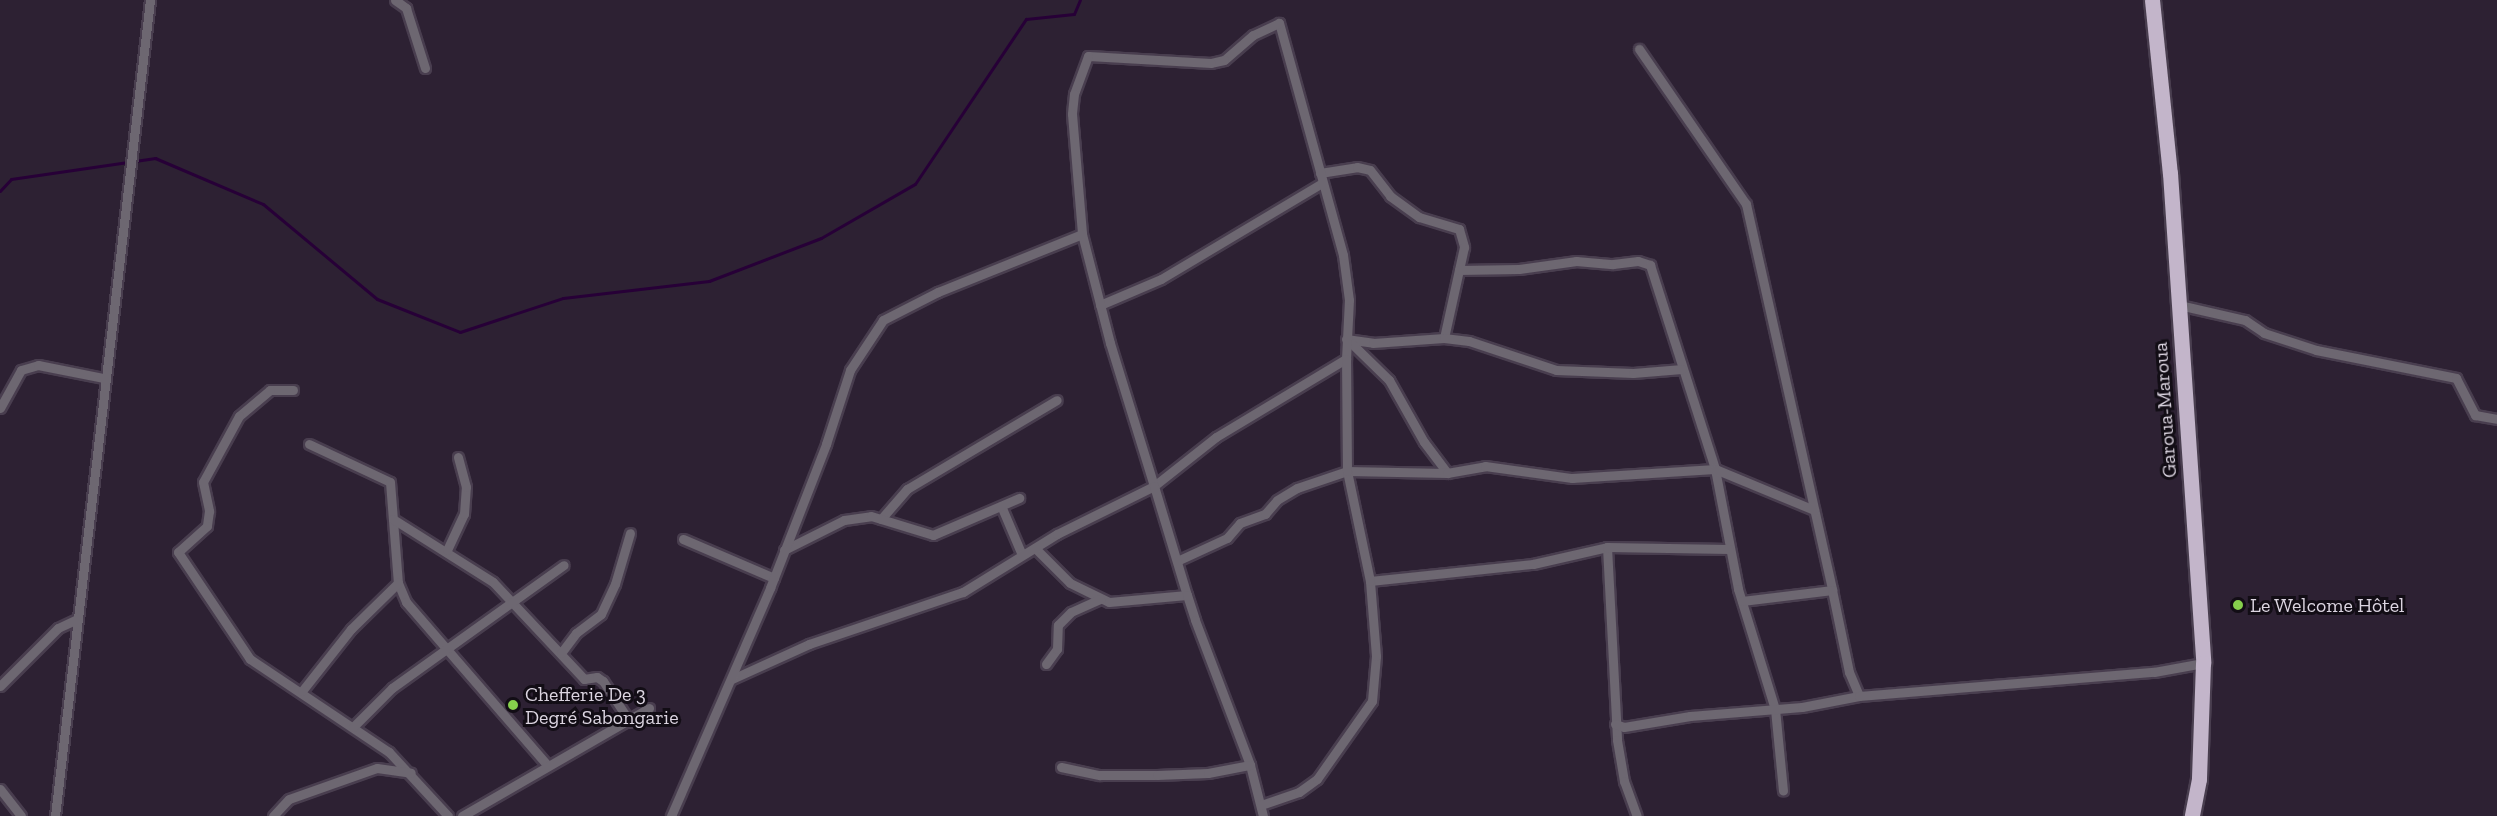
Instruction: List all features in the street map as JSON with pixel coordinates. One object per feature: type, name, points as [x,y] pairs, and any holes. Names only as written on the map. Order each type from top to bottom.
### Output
[{"type":"highway","name":"Garoua-Maroua","points":[[2152,0],[2179,305],[2203,663],[2201,758],[2192,816]]},
{"type":"street","points":[[55,816],[103,378],[150,0]]},
{"type":"street","points":[[397,0],[406,8],[425,68]]},
{"type":"street","points":[[1261,805],[1299,792],[1317,779],[1372,701],[1376,656],[1370,581],[1347,471],[1346,339],[1349,300],[1342,255],[1279,23],[1253,35],[1224,60],[1211,63],[1092,55],[1084,62],[1072,114],[1082,234],[1100,305],[1187,596],[1250,765],[1263,816]]},
{"type":"street","points":[[1639,49],[1746,204],[1849,672],[1859,696]]},
{"type":"street","points":[[1100,305],[1161,279],[1321,178],[1357,167],[1370,170],[1390,196],[1419,217],[1459,229],[1464,247],[1444,338]]},
{"type":"street","points":[[671,816],[732,680],[774,578],[826,444],[850,370],[883,320],[938,292],[1082,234]]},
{"type":"street","points":[[1459,270],[1509,270],[1576,261],[1646,262],[1666,309],[1682,369],[1715,469],[1729,549],[1774,709],[1783,791]]},
{"type":"street","points":[[2179,305],[2245,320],[2264,333],[2316,350],[2456,378],[2475,415],[2497,419]]},
{"type":"street","points":[[1346,339],[1373,343],[1444,338],[1469,341],[1556,370],[1633,373],[1682,369]]},
{"type":"street","points":[[1346,339],[1389,380],[1424,442],[1447,473]]},
{"type":"street","points":[[732,680],[809,644],[963,592],[1022,555],[1154,486],[1216,437],[1346,359]]},
{"type":"street","points":[[0,408],[21,370],[53,367],[103,378]]},
{"type":"street","points":[[293,390],[270,390],[239,416],[202,482],[209,511],[207,526],[178,552],[250,659],[302,691],[389,752],[411,773],[448,816]]},
{"type":"street","points":[[881,519],[907,489],[1057,400]]},
{"type":"street","points":[[309,444],[388,479],[398,583],[406,602],[547,765]]},
{"type":"street","points":[[447,550],[464,514],[466,487],[458,457]]},
{"type":"street","points":[[1177,561],[1210,548],[1240,523],[1265,514],[1277,500],[1297,488],[1347,471],[1447,473],[1485,466],[1572,478],[1715,469],[1814,510]]},
{"type":"street","points":[[784,550],[844,520],[871,516],[933,535],[1002,508],[1019,498]]},
{"type":"street","points":[[1002,508],[1022,555]]},
{"type":"street","points":[[393,519],[447,550],[514,602],[584,679],[597,677],[603,681],[630,723]]},
{"type":"street","points":[[561,653],[576,633],[601,614],[615,584],[630,533]]},
{"type":"street","points":[[683,539],[774,578]]},
{"type":"street","points":[[1370,581],[1533,564],[1607,547],[1729,549]]},
{"type":"street","points":[[1607,547],[1616,724],[1624,781],[1637,816]]},
{"type":"street","points":[[1035,548],[1070,583],[1100,599],[1153,601],[1187,596]]},
{"type":"street","points":[[353,728],[392,687],[564,566]]},
{"type":"street","points":[[302,691],[351,629],[398,583]]},
{"type":"street","points":[[1742,601],[1832,590]]},
{"type":"street","points":[[1046,664],[1057,649],[1058,624],[1071,612],[1100,599]]},
{"type":"street","points":[[0,686],[58,628],[77,619]]},
{"type":"street","points":[[1616,724],[1624,727],[1690,716],[1774,709],[1859,696],[2154,672],[2203,663]]},
{"type":"street","points":[[462,816],[547,765],[630,723],[649,708]]},
{"type":"street","points":[[386,766],[389,752]]},
{"type":"street","points":[[1061,767],[1100,775],[1158,775],[1208,773],[1250,765]]},
{"type":"street","points":[[273,816],[289,799],[386,766],[411,773]]},
{"type":"street","points":[[0,789],[21,816]]},
{"type":"waterway","points":[[0,191],[11,179],[155,158],[263,204],[377,299],[460,332],[563,298],[709,281],[821,238],[915,184],[1026,19],[1074,14],[1080,0]]},
{"type":"place","name":"Le Welcome Hôtel","points":[[2238,605]]},
{"type":"place","name":"Chefferie De 3 Degré Sabongarie","points":[[513,705]]}]
